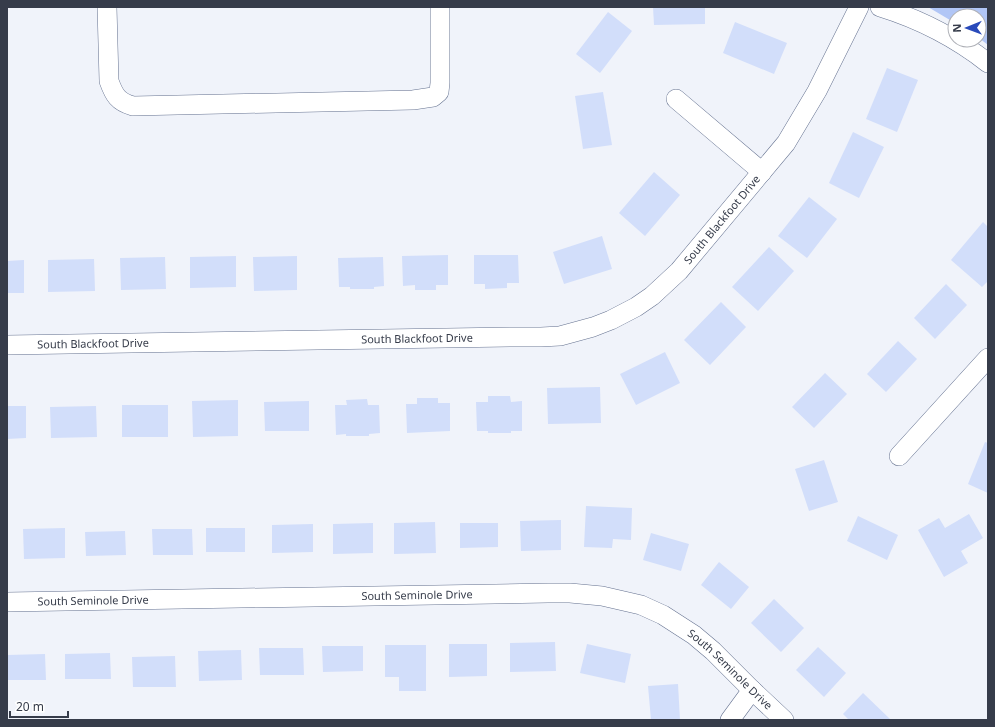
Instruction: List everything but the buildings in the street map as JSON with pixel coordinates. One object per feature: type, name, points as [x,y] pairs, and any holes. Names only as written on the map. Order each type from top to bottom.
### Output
[{"type":"street","points":[[107,7],[109,81],[113,92],[119,100],[125,104],[133,106],[413,100],[433,97],[439,92],[440,83],[440,7]]},
{"type":"street","name":"South Blackfoot Drive","points":[[7,345],[515,336],[541,337],[560,336],[593,327],[611,320],[636,307],[652,296],[680,271],[786,143],[817,91],[859,7]]},
{"type":"street","points":[[880,7],[902,14],[936,30],[973,52],[988,63]]},
{"type":"street","name":"South Blackfoot Drive","points":[[676,99],[762,172]]},
{"type":"street","points":[[899,456],[988,358]]},
{"type":"street","name":"South Seminole Drive","points":[[7,602],[548,593],[570,593],[602,596],[640,605],[663,615],[699,639],[784,720]]},
{"type":"street","points":[[730,720],[752,690]]},
{"type":"shaded area","points":[[928,7],[988,7],[988,45],[987,8],[947,8],[947,18]]}]
